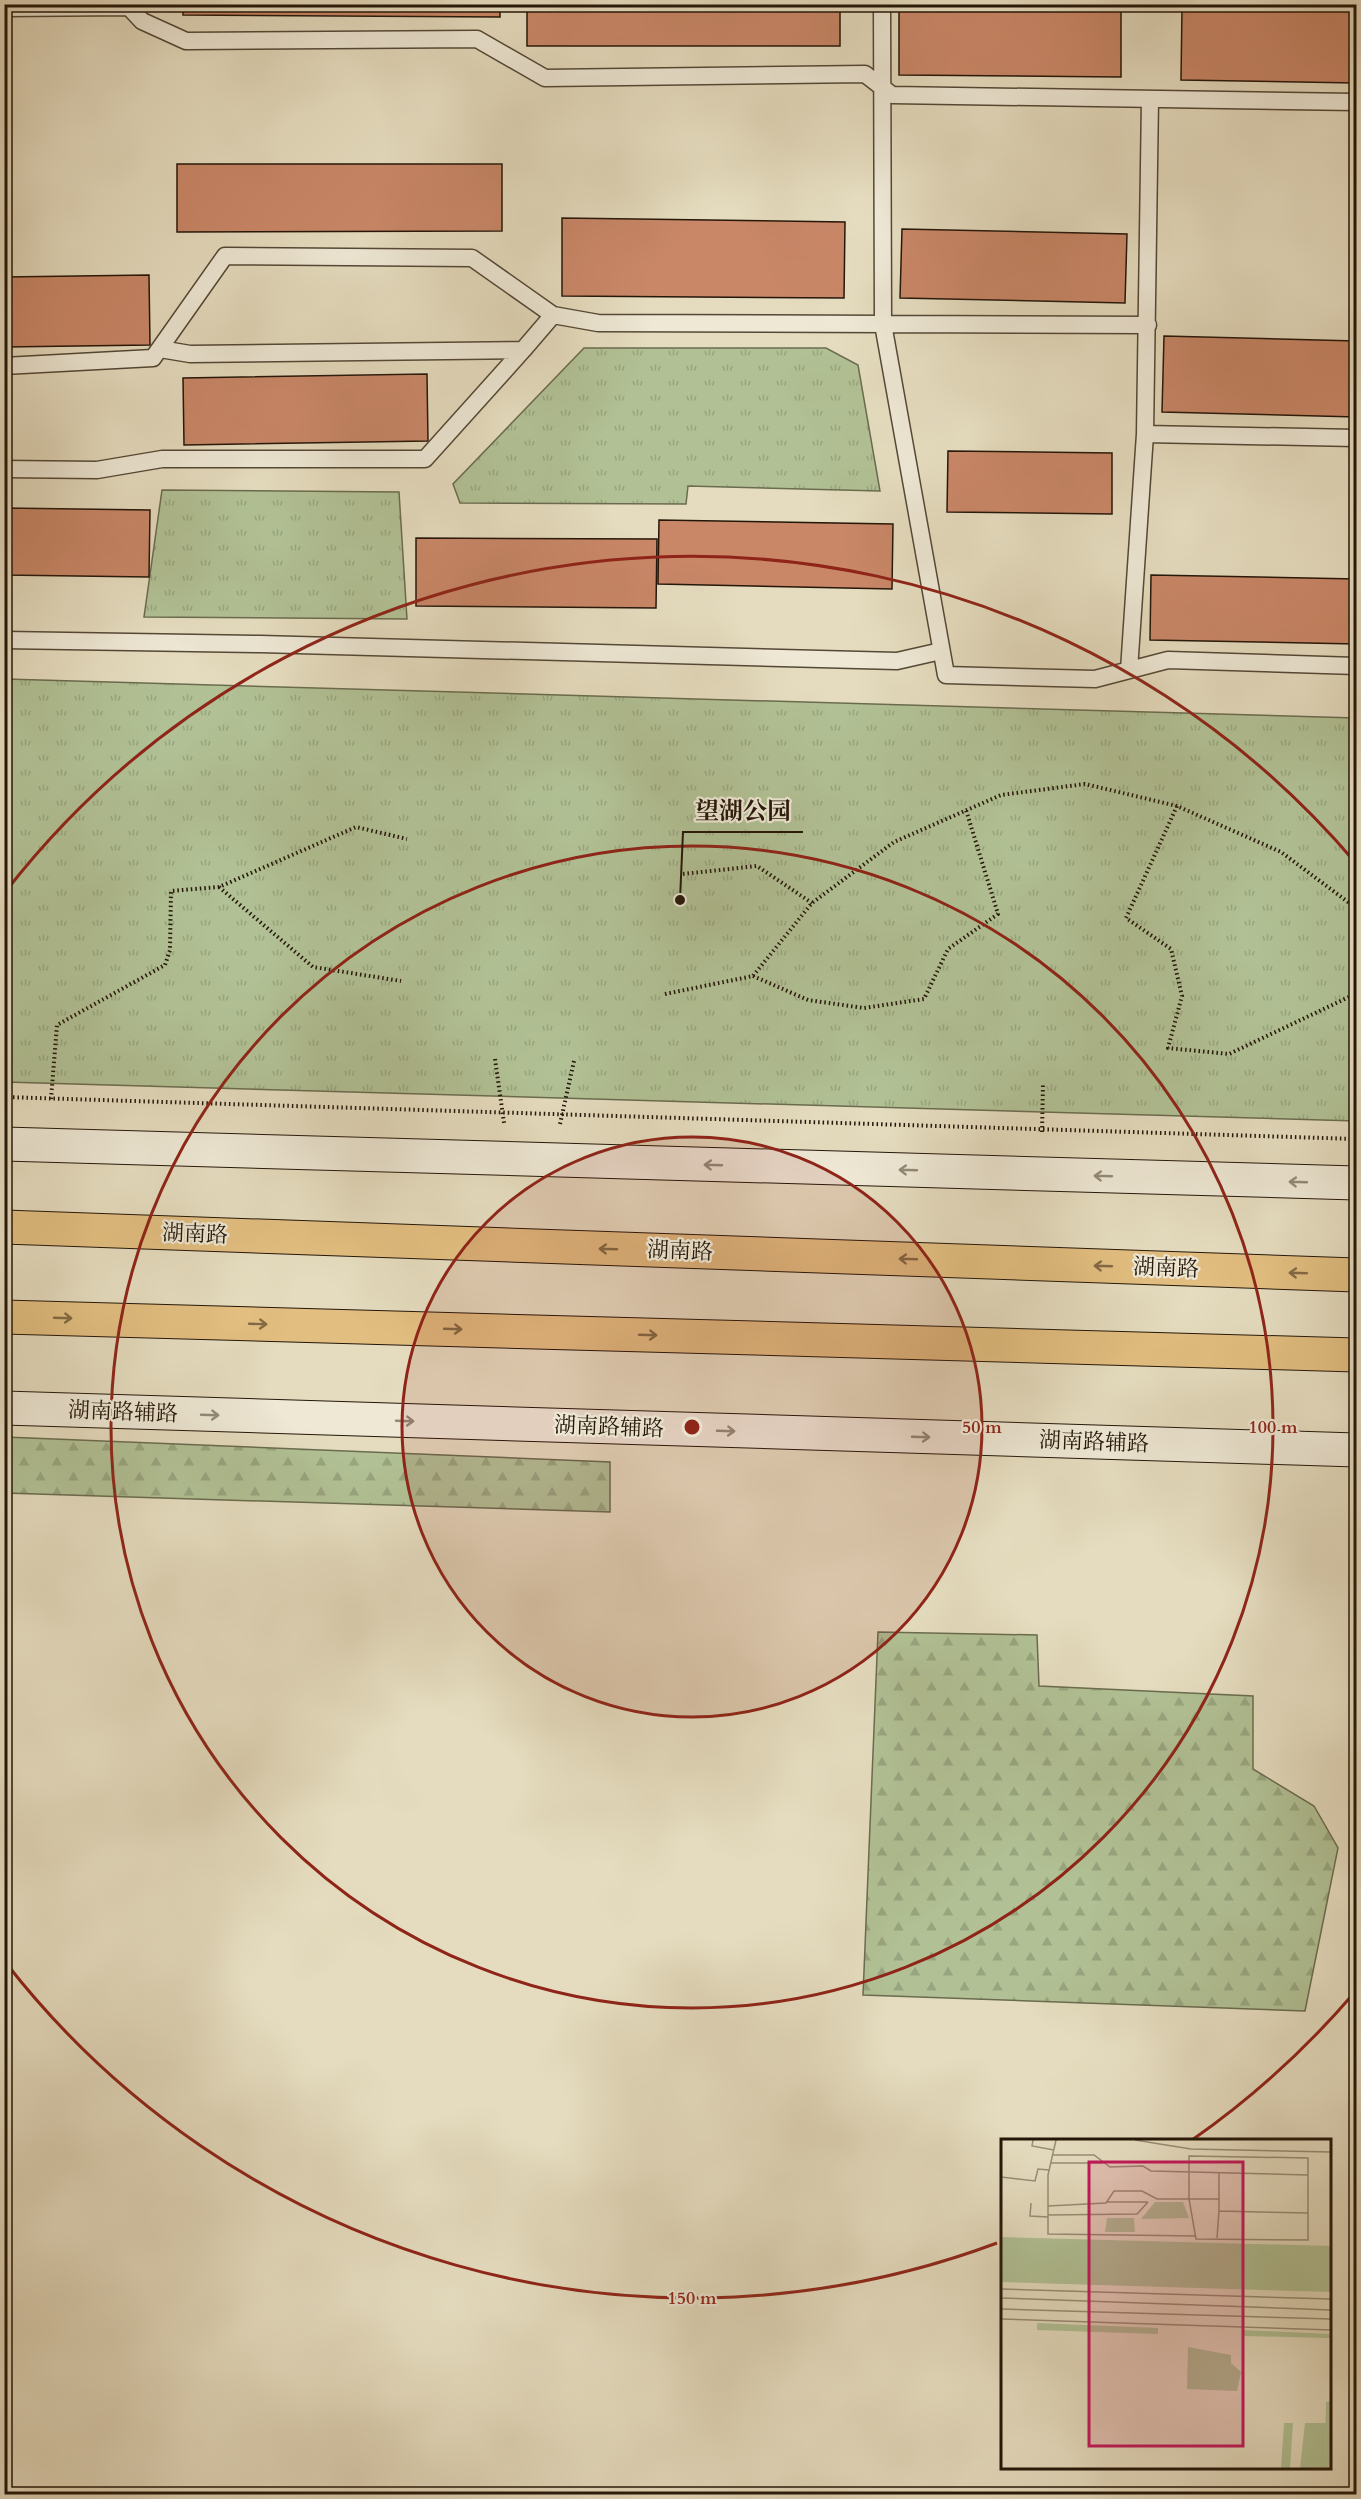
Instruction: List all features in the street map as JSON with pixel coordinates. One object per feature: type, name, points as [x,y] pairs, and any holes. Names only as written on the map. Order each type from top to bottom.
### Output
[{"type":"main road","name":"湖南路","points":[[4,1227],[1356,1275]]},
{"type":"main road","points":[[4,1317],[1356,1355]]},
{"type":"street","points":[[4,1144],[1356,1184]]},
{"type":"street","name":"湖南路辅路","points":[[4,1408],[1356,1450]]},
{"type":"lane","points":[[882,4],[883,324],[946,675],[1095,679],[1167,660],[1356,666]]},
{"type":"lane","points":[[4,8],[127,6],[142,21],[186,40],[477,39],[545,78],[865,74],[891,95],[1356,102]]},
{"type":"lane","points":[[1130,670],[1145,434],[1150,99]]},
{"type":"lane","points":[[4,366],[153,358],[225,256],[472,258],[553,315],[598,323],[1148,325]]},
{"type":"lane","points":[[4,469],[97,470],[162,459],[425,459],[553,315]]},
{"type":"lane","points":[[160,349],[190,354],[523,351]]},
{"type":"lane","points":[[1145,434],[1356,438]]},
{"type":"lane","points":[[4,640],[260,644],[897,661],[942,651]]},
{"type":"path","points":[[753,976],[812,903],[894,842],[1001,795],[1085,784],[1177,806],[1281,852],[1356,908]]},
{"type":"path","points":[[1177,806],[1126,918],[1171,949],[1182,996],[1167,1048],[1229,1054],[1349,997],[1356,990]]},
{"type":"path","points":[[665,994],[753,976],[808,1000],[864,1008],[924,999],[948,949],[998,914],[966,810]]},
{"type":"path","points":[[51,1099],[57,1025],[165,965],[170,950],[171,891],[219,887],[356,827],[407,839]]},
{"type":"path","points":[[683,874],[757,866],[812,903]]},
{"type":"path","points":[[219,887],[314,967],[401,981]]},
{"type":"path","points":[[1352,903],[1356,897]]},
{"type":"path","points":[[495,1059],[509,1159]]},
{"type":"path","points":[[552,1160],[574,1061]]},
{"type":"path","points":[[1041,1174],[1043,1084]]},
{"type":"path","points":[[4,1097],[1356,1139]]},
{"type":"green space","points":[[584,348],[826,348],[858,365],[880,491],[688,486],[686,504],[460,503],[453,484]]},
{"type":"green space","points":[[162,490],[399,492],[407,619],[144,617]]},
{"type":"green space","points":[[5,679],[1356,718],[1356,1121],[5,1082]]},
{"type":"green space","points":[[5,1437],[610,1462],[610,1512],[5,1493]]},
{"type":"green space","points":[[878,1632],[1037,1635],[1039,1686],[1253,1696],[1253,1769],[1314,1806],[1338,1848],[1305,2011],[863,1995]]},
{"type":"building","points":[[183,4],[500,4],[500,17],[183,15]]},
{"type":"building","points":[[527,4],[840,4],[840,46],[527,46]]},
{"type":"building","points":[[899,7],[1121,8],[1121,77],[899,75]]},
{"type":"building","points":[[1182,8],[1356,11],[1356,83],[1181,80]]},
{"type":"building","points":[[177,164],[502,164],[502,231],[177,232]]},
{"type":"building","points":[[562,218],[845,222],[844,298],[562,296]]},
{"type":"building","points":[[902,229],[1127,234],[1125,303],[900,298]]},
{"type":"building","points":[[149,275],[150,345],[4,347],[4,277]]},
{"type":"building","points":[[1164,336],[1356,341],[1356,417],[1162,412]]},
{"type":"building","points":[[427,374],[428,441],[184,445],[183,378]]},
{"type":"building","points":[[948,451],[1112,453],[1112,514],[947,512]]},
{"type":"building","points":[[4,508],[150,510],[149,577],[4,575]]},
{"type":"building","points":[[659,520],[893,524],[892,589],[658,584]]},
{"type":"building","points":[[416,538],[657,539],[656,608],[416,606]]},
{"type":"building","points":[[1151,575],[1356,579],[1356,644],[1150,640]]},
{"type":"place","name":"望湖公园","points":[[680,900]]}]
